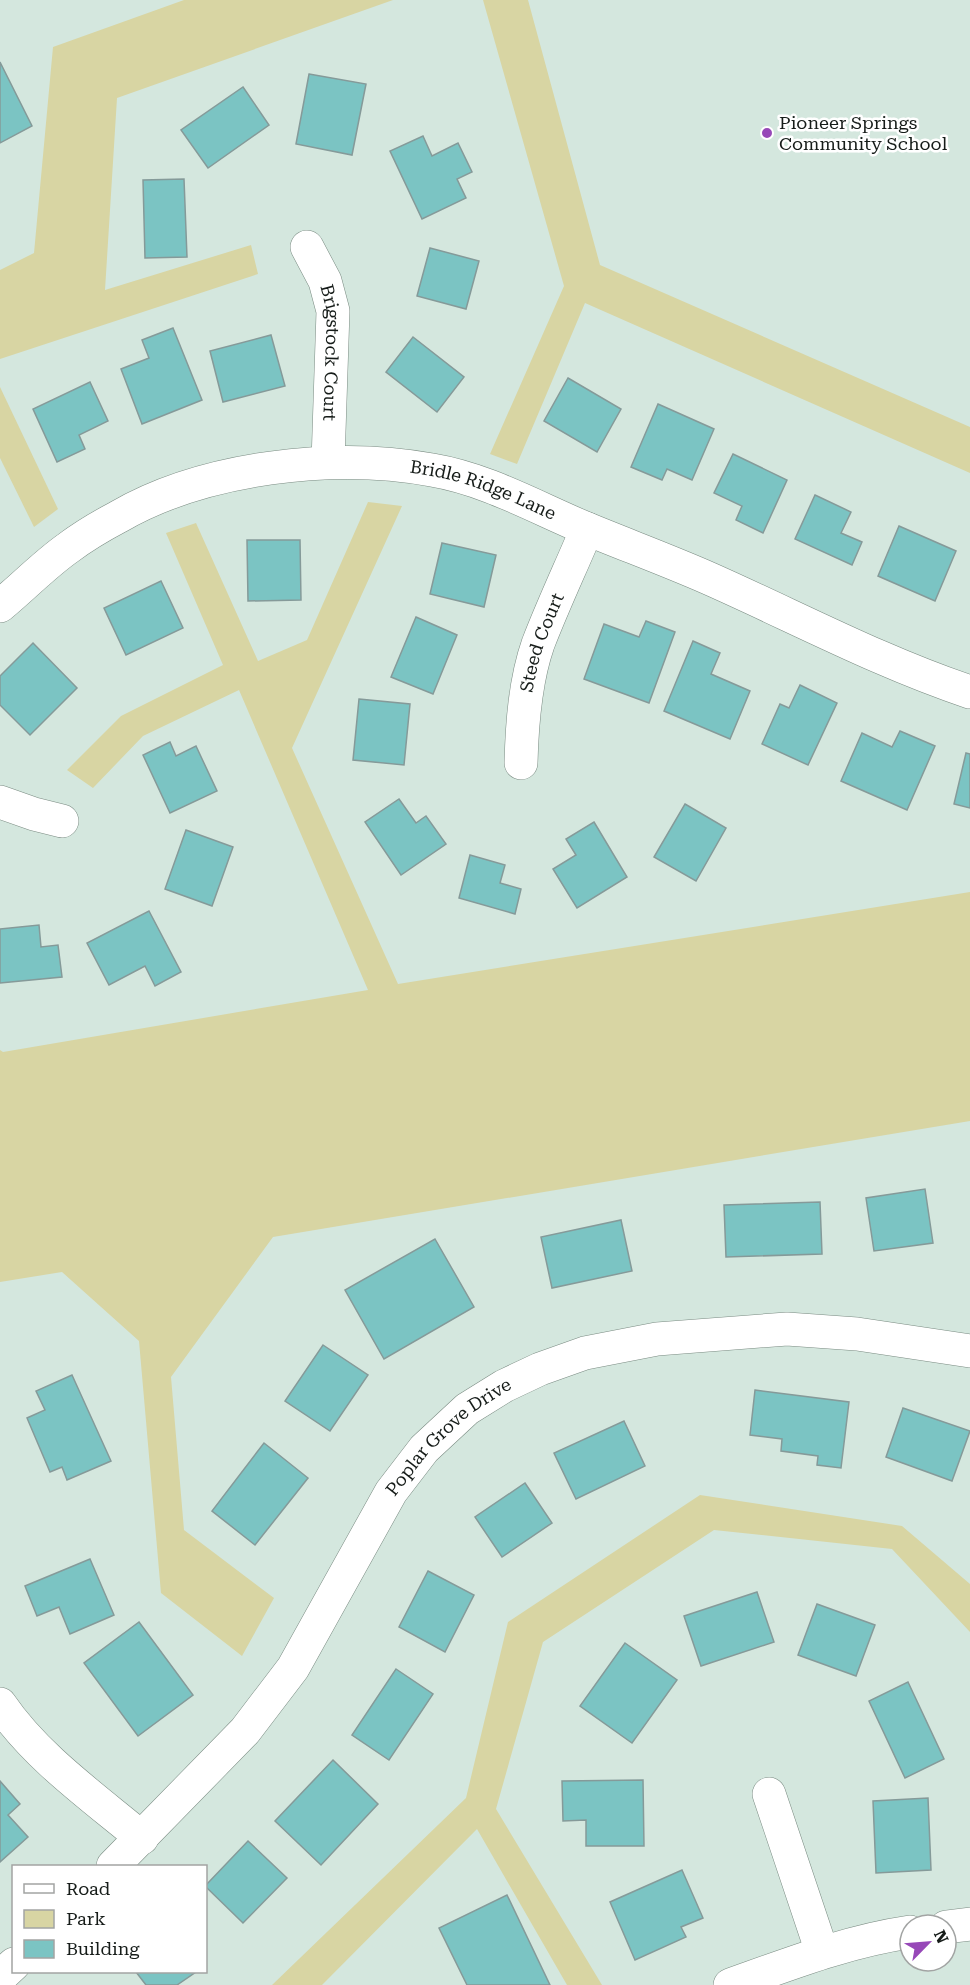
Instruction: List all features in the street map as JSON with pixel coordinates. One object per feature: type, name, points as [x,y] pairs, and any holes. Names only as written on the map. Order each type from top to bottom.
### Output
[{"type":"street","name":"Brigstock Court","points":[[307,247],[325,281],[333,311],[328,462]]},
{"type":"street","name":"Bridle Ridge Lane","points":[[0,606],[68,548],[120,515],[175,491],[217,479],[272,468],[328,462],[382,464],[432,470],[476,481],[707,578],[801,622],[943,683],[970,692]]},
{"type":"street","name":"Steed Court","points":[[521,763],[521,732],[538,646],[587,529]]},
{"type":"street","points":[[0,802],[62,821]]},
{"type":"street","name":"Poplar Grove Drive","points":[[114,1865],[245,1731],[293,1668],[391,1492],[424,1449],[467,1409],[504,1386],[585,1353],[657,1339],[787,1329],[857,1334],[970,1351]]},
{"type":"street","points":[[0,1704],[12,1722],[51,1761],[142,1838]]},
{"type":"street","points":[[769,1794],[822,1952]]},
{"type":"street","points":[[730,1985],[822,1952],[898,1934]]},
{"type":"street","points":[[0,1977],[12,1966]]},
{"type":"green space","points":[[184,0],[393,0],[117,98],[105,290],[251,245],[258,274],[0,359],[0,270],[34,253],[53,47]]},
{"type":"green space","points":[[483,0],[528,0],[600,265],[970,427],[970,473],[585,303],[517,464],[490,454],[564,286]]},
{"type":"green space","points":[[0,387],[58,509],[34,527],[0,458]]},
{"type":"green space","points":[[368,502],[402,506],[292,748],[398,984],[970,892],[970,1121],[273,1237],[171,1377],[184,1530],[274,1598],[242,1656],[161,1593],[139,1341],[62,1272],[0,1282],[0,1050],[3,1052],[368,990],[239,690],[143,736],[93,788],[67,770],[121,716],[223,665],[166,533],[196,523],[258,661],[307,640]]},
{"type":"green space","points":[[700,1495],[902,1526],[970,1584],[970,1632],[892,1549],[714,1530],[543,1642],[496,1809],[602,1985],[567,1985],[477,1829],[322,1985],[272,1985],[466,1798],[508,1622]]},
{"type":"building","points":[[0,62],[32,126],[0,143]]},
{"type":"building","points":[[309,74],[366,84],[352,155],[296,144]]},
{"type":"building","points":[[243,87],[269,125],[208,168],[181,130]]},
{"type":"building","points":[[423,136],[432,156],[458,143],[472,172],[457,179],[466,198],[422,219],[390,151]]},
{"type":"building","points":[[184,179],[187,257],[145,258],[143,180]]},
{"type":"building","points":[[430,248],[479,261],[466,309],[417,296]]},
{"type":"building","points":[[173,328],[202,400],[142,424],[121,369],[149,358],[142,340]]},
{"type":"building","points":[[271,335],[285,386],[223,402],[210,351]]},
{"type":"building","points":[[413,337],[464,377],[437,412],[386,372]]},
{"type":"building","points":[[568,378],[621,409],[597,452],[544,421]]},
{"type":"building","points":[[90,382],[108,421],[79,435],[85,449],[57,462],[33,409]]},
{"type":"building","points":[[658,404],[714,429],[692,480],[667,469],[662,480],[631,467]]},
{"type":"building","points":[[733,454],[787,480],[763,533],[736,520],[742,506],[714,493]]},
{"type":"building","points":[[815,495],[851,512],[841,533],[862,542],[852,565],[795,539]]},
{"type":"building","points":[[899,526],[956,551],[935,601],[878,576]]},
{"type":"building","points":[[247,540],[300,540],[301,600],[248,601]]},
{"type":"building","points":[[442,543],[496,555],[484,607],[430,594]]},
{"type":"building","points":[[161,581],[183,628],[126,655],[104,608]]},
{"type":"building","points":[[416,617],[457,635],[433,694],[391,677]]},
{"type":"building","points":[[646,621],[675,632],[649,703],[584,679],[604,624],[639,637]]},
{"type":"building","points":[[693,641],[720,653],[711,674],[750,691],[730,739],[664,711]]},
{"type":"building","points":[[33,643],[77,688],[30,735],[0,705],[0,676]]},
{"type":"building","points":[[800,685],[837,703],[808,765],[762,744],[780,704],[789,708]]},
{"type":"building","points":[[359,699],[410,704],[404,765],[353,760]]},
{"type":"building","points":[[900,731],[935,746],[907,810],[841,781],[862,733],[892,747]]},
{"type":"building","points":[[170,742],[176,756],[196,746],[217,791],[170,813],[143,755]]},
{"type":"building","points":[[966,753],[970,754],[970,808],[954,804]]},
{"type":"building","points":[[399,799],[416,823],[426,816],[446,844],[401,875],[365,822]]},
{"type":"building","points":[[685,804],[726,828],[696,881],[654,857]]},
{"type":"building","points":[[594,822],[627,877],[577,908],[553,869],[576,855],[566,839]]},
{"type":"building","points":[[186,830],[233,847],[212,906],[165,889]]},
{"type":"building","points":[[470,855],[505,865],[500,883],[521,889],[515,914],[459,898]]},
{"type":"building","points":[[149,911],[181,972],[155,986],[145,966],[109,985],[87,943]]},
{"type":"building","points":[[39,925],[41,947],[58,945],[62,977],[0,983],[0,929]]},
{"type":"building","points":[[925,1189],[933,1243],[874,1251],[866,1198]]},
{"type":"building","points":[[820,1202],[822,1254],[726,1257],[724,1205]]},
{"type":"building","points":[[621,1220],[632,1271],[552,1288],[541,1237]]},
{"type":"building","points":[[435,1239],[474,1307],[384,1359],[345,1290]]},
{"type":"building","points":[[323,1345],[368,1375],[330,1431],[285,1401]]},
{"type":"building","points":[[72,1375],[111,1461],[67,1480],[62,1467],[50,1472],[27,1418],[45,1410],[36,1391]]},
{"type":"building","points":[[755,1390],[849,1402],[841,1468],[817,1465],[818,1456],[781,1451],[782,1439],[750,1435]]},
{"type":"building","points":[[903,1408],[970,1431],[952,1481],[886,1457]]},
{"type":"building","points":[[624,1421],[645,1466],[576,1499],[554,1453]]},
{"type":"building","points":[[264,1443],[308,1478],[255,1545],[212,1511]]},
{"type":"building","points":[[525,1483],[552,1523],[502,1557],[475,1517]]},
{"type":"building","points":[[90,1559],[114,1615],[70,1634],[59,1607],[37,1616],[25,1586]]},
{"type":"building","points":[[428,1571],[474,1595],[445,1652],[399,1627]]},
{"type":"building","points":[[757,1592],[774,1642],[701,1666],[684,1616]]},
{"type":"building","points":[[817,1604],[875,1625],[856,1676],[798,1655]]},
{"type":"building","points":[[139,1622],[193,1695],[138,1736],[84,1663]]},
{"type":"building","points":[[625,1643],[677,1680],[632,1743],[580,1706]]},
{"type":"building","points":[[396,1669],[433,1694],[389,1760],[352,1735]]},
{"type":"building","points":[[908,1682],[944,1759],[905,1778],[869,1701]]},
{"type":"building","points":[[333,1760],[378,1804],[321,1865],[275,1821]]},
{"type":"building","points":[[643,1780],[644,1846],[586,1846],[586,1820],[563,1821],[562,1781]]},
{"type":"building","points":[[0,1781],[20,1804],[8,1815],[28,1837],[0,1862]]},
{"type":"building","points":[[928,1798],[931,1870],[876,1873],[873,1801]]},
{"type":"building","points":[[248,1841],[287,1878],[243,1923],[207,1888],[207,1884]]},
{"type":"building","points":[[682,1870],[703,1918],[681,1927],[686,1937],[635,1960],[610,1902]]},
{"type":"building","points":[[507,1895],[550,1985],[467,1985],[439,1928]]},
{"type":"building","points":[[137,1973],[195,1973],[177,1985],[146,1985]]},
{"type":"place","name":"Pioneer Springs Community School","points":[[767,133]]}]
